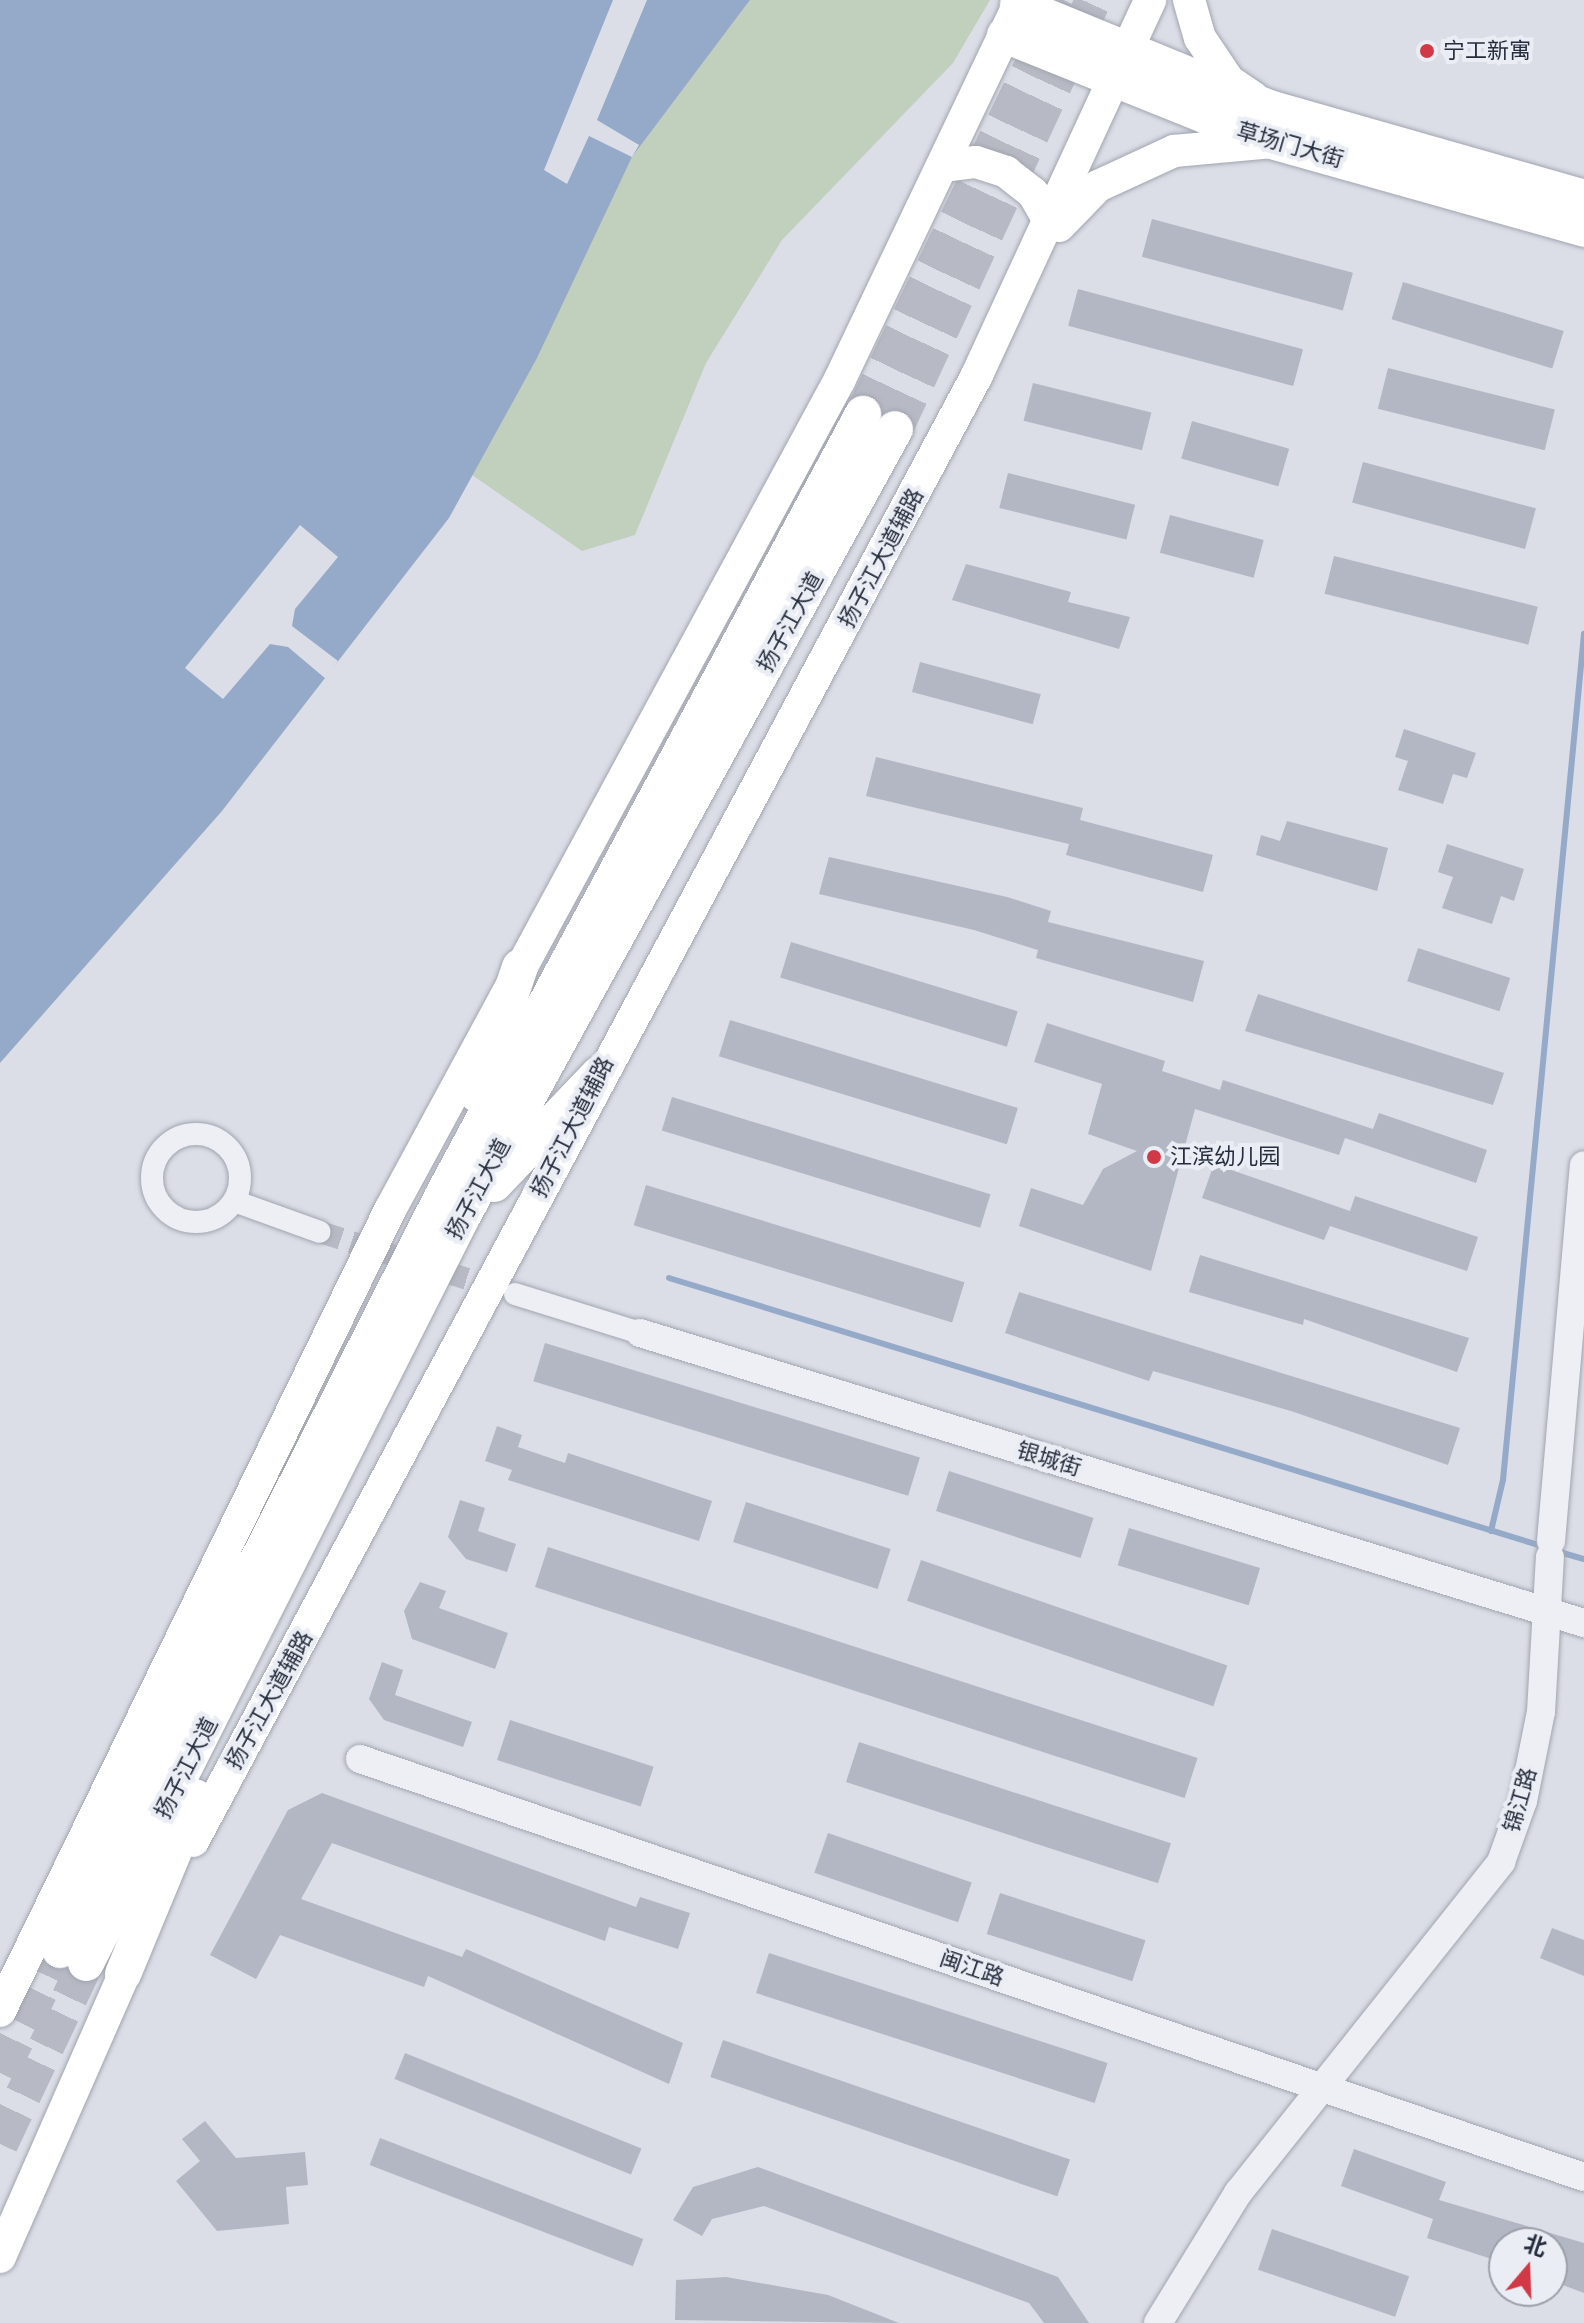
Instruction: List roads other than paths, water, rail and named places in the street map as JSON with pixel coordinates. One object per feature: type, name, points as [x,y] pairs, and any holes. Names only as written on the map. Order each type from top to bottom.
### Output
[{"type":"main road","name":"扬子江大道辅路","points":[[0,2257],[123,1974],[451,1369],[599,1074],[863,594],[1046,235],[1150,0]]},
{"type":"main road","points":[[943,166],[976,162],[1006,172],[1033,193],[1046,235],[1098,186],[1174,151],[1271,125],[1229,81],[1200,38],[1189,0]]},
{"type":"main road","name":"草场门大街","points":[[1014,13],[1121,69],[1271,125],[1584,229]]},
{"type":"main road","points":[[0,2011],[390,1210],[840,379],[1014,13]]},
{"type":"main road","name":"草场门大街","points":[[1271,125],[1584,198]]},
{"type":"main road","name":"扬子江大道","points":[[863,414],[453,1206],[73,1957],[294,1557],[453,1206],[895,429]]},
{"type":"main road","points":[[453,1206],[520,967]]},
{"type":"main road","points":[[453,1206],[599,1074]]},
{"type":"main road","points":[[123,1974],[294,1557]]},
{"type":"street","points":[[187,1134],[216,1138],[236,1159],[234,1201],[212,1220],[183,1221],[160,1204],[154,1162],[187,1134]]},
{"type":"street","name":"锦江路","points":[[1158,2323],[1238,2193],[1319,2087],[1501,1862],[1523,1801],[1541,1712],[1544,1612],[1584,1165]]},
{"type":"street","points":[[234,1201],[320,1232]]},
{"type":"street","name":"银城街","points":[[515,1294],[1584,1623]]},
{"type":"street","name":"闽江路","points":[[360,1759],[1584,2177]]},
{"type":"water","points":[[0,0],[750,0],[632,157],[537,358],[449,518],[222,811],[0,1063]]},
{"type":"waterway","points":[[1491,1531],[1503,1480],[1584,634]]},
{"type":"waterway","points":[[669,1278],[1545,1547]]},
{"type":"waterway","points":[[1556,1551],[1584,1559]]},
{"type":"tunnel","points":[[863,414],[1064,0]]},
{"type":"tunnel","points":[[895,429],[1093,0]]},
{"type":"tunnel","points":[[320,1232],[502,1290]]},
{"type":"tunnel","points":[[0,2073],[60,1950]]},
{"type":"tunnel","points":[[0,2144],[86,1963]]},
{"type":"place","name":"宁工新寓","points":[[1427,51]]},
{"type":"place","name":"江滨幼儿园","points":[[1154,1157]]}]
